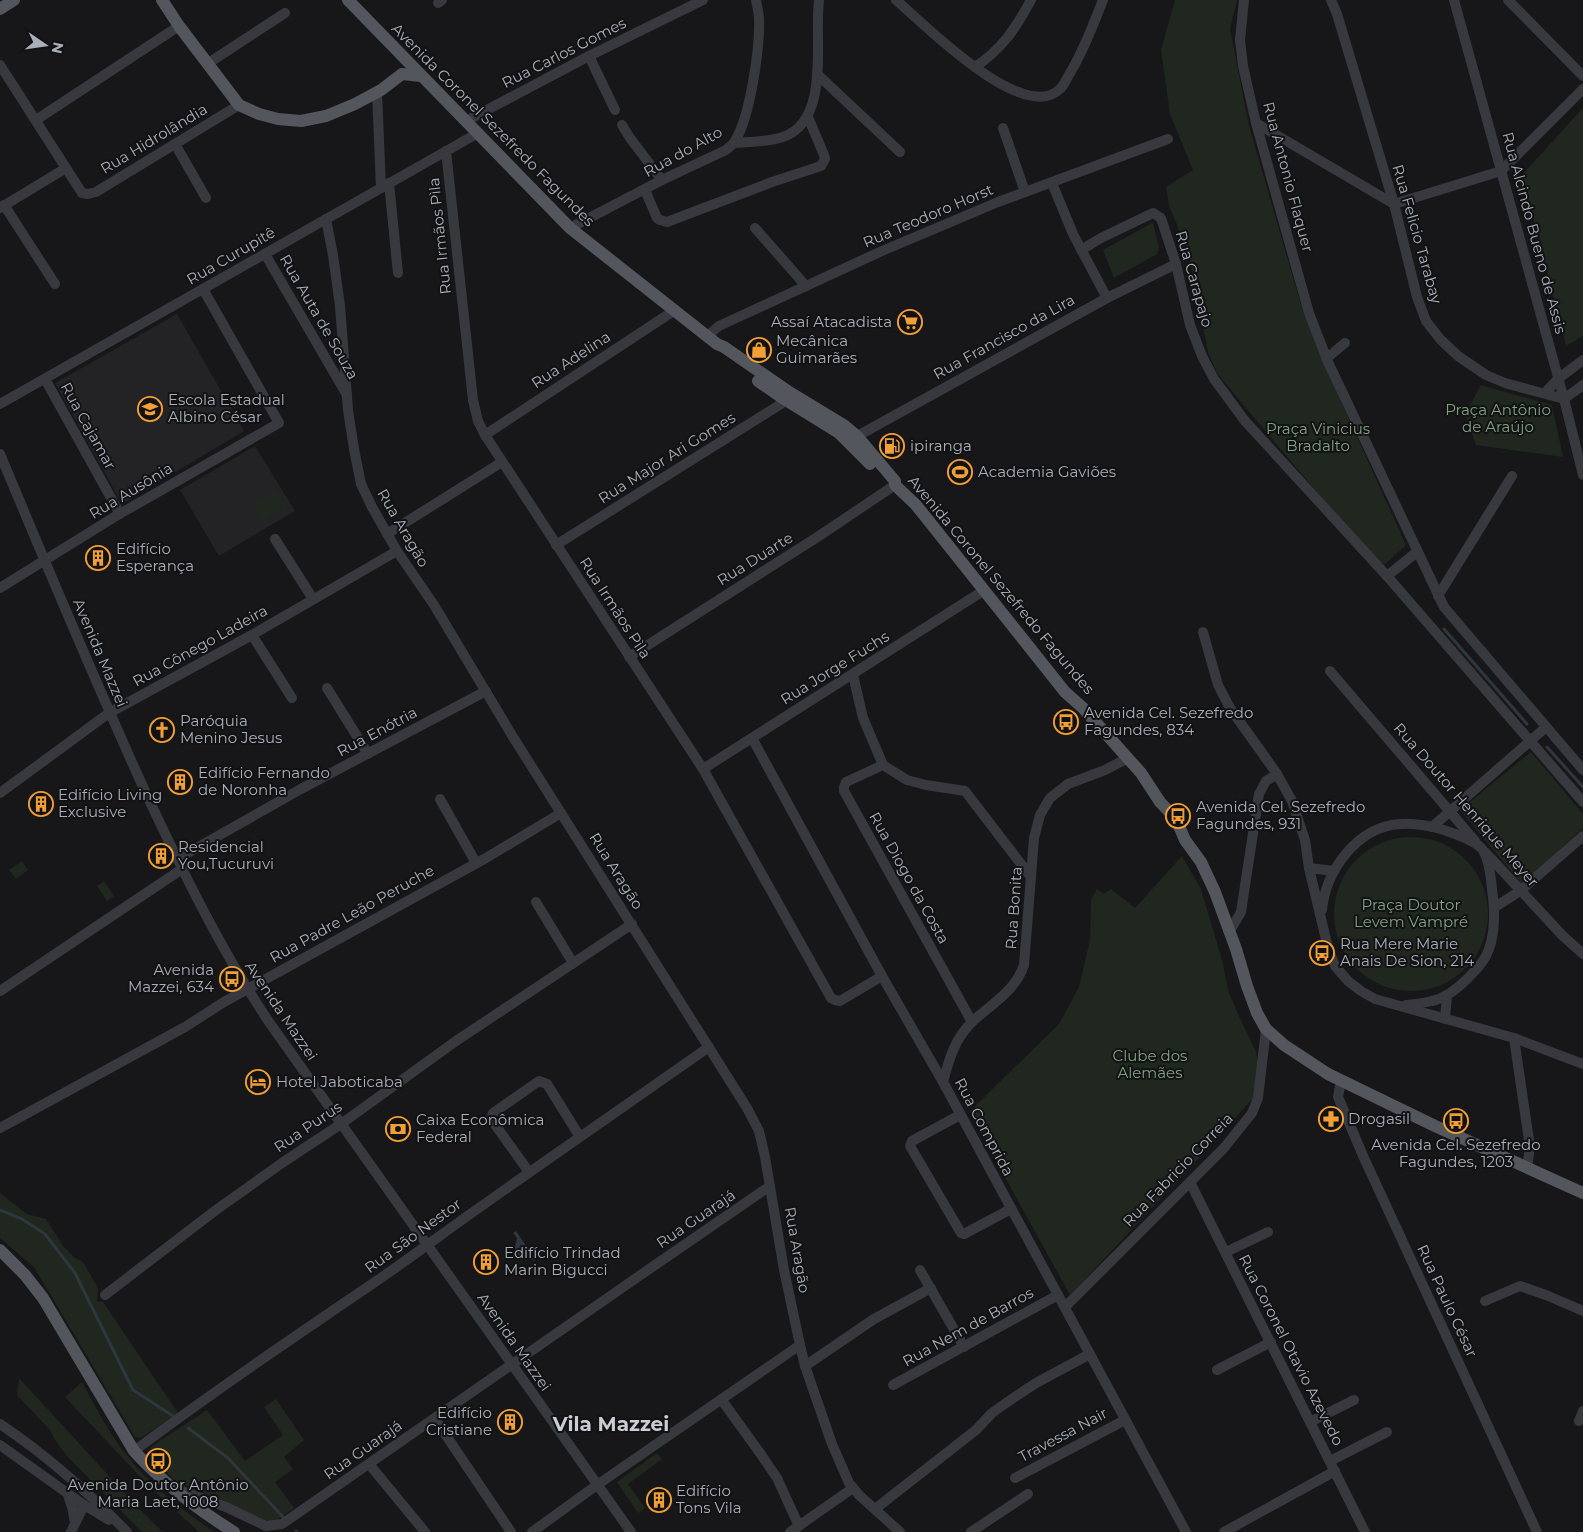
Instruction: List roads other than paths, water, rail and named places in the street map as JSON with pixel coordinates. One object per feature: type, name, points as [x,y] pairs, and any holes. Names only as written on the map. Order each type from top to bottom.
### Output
[{"type":"main road","points":[[0,9],[14,0]]},
{"type":"main road","points":[[162,0],[179,26],[239,105],[259,114],[278,119],[301,121],[326,116],[378,92],[402,74],[421,76]]},
{"type":"main road","name":"Avenida Coronel Sezefredo Fagundes","points":[[348,0],[570,228],[712,340],[720,354],[853,439],[890,484],[895,485],[916,505],[1065,692],[1124,760],[1131,774],[1176,819],[1185,840],[1201,862],[1221,906],[1230,932]]},
{"type":"main road","points":[[402,74],[404,58]]},
{"type":"main road","points":[[1230,932],[1257,1013],[1266,1029],[1284,1045],[1314,1066],[1341,1081],[1583,1193]]},
{"type":"main road","points":[[0,1250],[25,1275],[44,1298],[134,1451],[170,1487],[207,1515],[234,1532]]},
{"type":"street","name":"Rua Carlos Gomes","points":[[466,121],[589,56],[703,0]]},
{"type":"street","name":"Rua do Alto","points":[[570,228],[662,180],[726,150],[734,143],[741,130],[754,78],[759,18],[756,0]]},
{"type":"street","points":[[734,143],[783,137],[796,131],[808,117],[814,102],[817,74],[818,0]]},
{"type":"street","points":[[896,0],[948,46],[997,83],[1022,94],[1043,97],[1060,88],[1080,55],[1103,0]]},
{"type":"street","points":[[975,67],[1000,48],[1031,0]]},
{"type":"street","name":"Rua Antonio Flaquer","points":[[1244,0],[1240,40],[1256,123],[1309,313],[1327,358],[1444,607],[1545,728],[1583,770]]},
{"type":"street","name":"Rua Felicio Tarabay","points":[[1331,0],[1337,14],[1394,204],[1417,297],[1426,321],[1440,339],[1458,356],[1486,374],[1505,383],[1564,399]]},
{"type":"street","name":"Rua Alcindo Bueno de Assis","points":[[1455,1],[1583,475]]},
{"type":"street","points":[[1513,2],[1583,76]]},
{"type":"street","points":[[207,64],[286,13]]},
{"type":"street","points":[[36,120],[179,26]]},
{"type":"street","points":[[589,56],[615,110]]},
{"type":"street","points":[[0,65],[66,168],[2,206],[55,284]]},
{"type":"street","points":[[817,74],[900,152]]},
{"type":"street","points":[[1256,123],[1394,204],[1501,171],[1583,89]]},
{"type":"street","points":[[378,92],[385,186],[398,273]]},
{"type":"street","name":"Rua Hidrolândia","points":[[66,168],[82,193],[96,192],[239,105]]},
{"type":"street","points":[[645,190],[657,218],[667,222],[772,182],[821,166],[824,155],[808,117]]},
{"type":"street","points":[[622,125],[662,180]]},
{"type":"street","points":[[1003,128],[1025,192]]},
{"type":"street","name":"Rua Curupitê","points":[[0,404],[478,133]]},
{"type":"street","name":"Rua Teodoro Horst","points":[[712,340],[719,326],[882,251],[998,202],[1168,139]]},
{"type":"street","points":[[175,144],[206,198]]},
{"type":"street","name":"Rua Irmãos Pìla","points":[[446,151],[473,400],[478,421],[485,435],[703,769],[831,998],[840,1000],[882,976]]},
{"type":"street","points":[[1052,183],[1081,250],[1107,298]]},
{"type":"street","name":"Rua Carapajo","points":[[1081,250],[1101,238],[1153,213],[1161,218],[1176,264],[1190,325],[1202,356],[1214,379],[1245,421],[1387,576],[1583,802]]},
{"type":"street","name":"Rua Aragão","points":[[326,220],[340,306],[347,395],[361,484],[397,551],[434,606],[561,813],[747,1108],[758,1131],[770,1186],[784,1270],[805,1366],[832,1444],[849,1483],[900,1532]]},
{"type":"street","points":[[755,228],[806,286]]},
{"type":"street","name":"Rua Auta de Souza","points":[[265,254],[347,395]]},
{"type":"street","name":"Rua Francisco da Lira","points":[[853,439],[1107,298],[1176,264]]},
{"type":"street","name":"Rua Ausônia","points":[[0,588],[120,514],[279,423],[203,289]]},
{"type":"street","name":"Rua Adelina","points":[[485,435],[674,310]]},
{"type":"street","points":[[1327,358],[1345,343]]},
{"type":"street","points":[[1545,393],[1558,379],[1583,360]]},
{"type":"street","name":"Rua Cajamar","points":[[45,379],[120,514]]},
{"type":"street","points":[[1564,399],[1583,384]]},
{"type":"street","name":"Rua Major Ari Gomes","points":[[556,545],[781,404],[786,396]]},
{"type":"street","name":"Avenida Mazzei","points":[[0,454],[109,714],[177,859],[226,955],[247,990],[341,1124],[631,1532]]},
{"type":"street","points":[[387,534],[502,462]]},
{"type":"street","points":[[1438,596],[1512,476]]},
{"type":"street","name":"Rua Duarte","points":[[629,657],[819,536],[895,485]]},
{"type":"street","points":[[275,538],[313,599]]},
{"type":"street","name":"Rua Cônego Ladeira","points":[[0,793],[109,714],[397,551]]},
{"type":"street","points":[[1387,576],[1417,552]]},
{"type":"street","name":"Rua Jorge Fuchs","points":[[703,769],[984,591]]},
{"type":"street","points":[[1202,632],[1218,685],[1230,708],[1277,774],[1292,801],[1305,840],[1309,868],[1328,948],[1335,966],[1348,981],[1375,999],[1514,1038],[1583,1064]]},
{"type":"street","points":[[252,634],[292,698]]},
{"type":"street","name":"Rua Doutor Henrique Meyer","points":[[1330,671],[1482,849],[1562,936],[1583,954]]},
{"type":"street","points":[[853,675],[863,718],[883,765],[907,780],[965,791],[1031,877]]},
{"type":"street","points":[[327,688],[368,754]]},
{"type":"street","name":"Rua Enótria","points":[[177,859],[302,789],[486,691]]},
{"type":"street","points":[[1432,827],[1545,728]]},
{"type":"street","name":"Rua Comprida","points":[[752,738],[882,976],[943,1082],[1186,1532]]},
{"type":"street","name":"Rua Bonita","points":[[943,1082],[950,1056],[959,1038],[972,1022],[1006,994],[1020,977],[1024,965],[1034,838],[1040,815],[1050,798],[1068,784],[1105,770],[1124,760]]},
{"type":"street","name":"Rua Diogo da Costa","points":[[883,765],[846,782],[844,791],[972,1022]]},
{"type":"street","points":[[1230,932],[1241,912],[1259,794],[1266,781],[1277,774]]},
{"type":"street","points":[[440,799],[476,863]]},
{"type":"street","name":"Rua Padre Leão Peruche","points":[[0,1128],[185,1027],[224,1002],[476,863],[561,813]]},
{"type":"street","points":[[1321,914],[1323,900],[1334,871],[1342,858],[1357,842],[1386,826],[1400,824],[1432,827],[1459,835],[1482,849],[1490,874],[1495,907],[1491,940],[1486,956],[1474,972],[1447,995],[1433,1001],[1400,1006]]},
{"type":"street","points":[[1495,907],[1520,891],[1583,836]]},
{"type":"street","points":[[1309,868],[1334,871]]},
{"type":"street","points":[[0,991],[182,869]]},
{"type":"street","points":[[536,902],[573,963]]},
{"type":"street","name":"Rua Purus","points":[[105,1295],[216,1210],[282,1163],[341,1124],[456,1042],[632,924]]},
{"type":"street","points":[[1445,1019],[1447,995]]},
{"type":"street","name":"Rua Fabricio Correia","points":[[1065,1308],[1224,1148],[1252,1113],[1258,1098],[1266,1029]]},
{"type":"street","points":[[1514,1038],[1530,1147],[1527,1168]]},
{"type":"street","name":"Rua São Nestor","points":[[134,1451],[709,1047]]},
{"type":"street","points":[[529,1172],[491,1119],[493,1113],[539,1081],[547,1084],[580,1137]]},
{"type":"street","name":"Rua Paulo César","points":[[1341,1081],[1338,1097],[1364,1158],[1537,1532]]},
{"type":"street","points":[[960,1115],[912,1141],[910,1146],[961,1233],[964,1234],[1011,1209]]},
{"type":"street","name":"Rua Coronel Otavio Azevedo","points":[[1190,1182],[1365,1532]]},
{"type":"street","name":"Rua Guarajá","points":[[170,1487],[226,1507],[266,1526],[282,1524],[770,1186]]},
{"type":"street","points":[[1226,1252],[1268,1232]]},
{"type":"street","points":[[920,1270],[964,1346]]},
{"type":"street","points":[[1485,1301],[1520,1286],[1583,1311]]},
{"type":"street","points":[[805,1366],[874,1319],[931,1288]]},
{"type":"street","name":"Rua Nem de Barros","points":[[893,1386],[1058,1295]]},
{"type":"street","points":[[1217,1370],[1270,1342]]},
{"type":"street","points":[[532,1532],[800,1345]]},
{"type":"street","points":[[875,1509],[976,1430],[992,1413],[1019,1394],[1090,1354]]},
{"type":"street","points":[[722,1399],[777,1478],[799,1526]]},
{"type":"street","points":[[1310,1422],[1354,1400]]},
{"type":"street","points":[[435,1419],[511,1532]]},
{"type":"street","name":"Travessa Nair","points":[[1015,1478],[1125,1420]]},
{"type":"street","points":[[0,1424],[38,1451],[87,1493],[126,1531]]},
{"type":"street","points":[[1330,1461],[1387,1432]]},
{"type":"street","points":[[0,1445],[84,1505],[126,1531]]},
{"type":"street","points":[[369,1464],[425,1532]]},
{"type":"street","points":[[1224,1532],[1335,1472]]},
{"type":"street","points":[[790,1532],[853,1488]]},
{"type":"street","points":[[67,1492],[72,1507],[73,1527]]},
{"type":"street","points":[[971,1532],[1028,1494]]},
{"type":"street","points":[[73,1527],[84,1505]]},
{"type":"waterway","points":[[1444,629],[1527,724]]},
{"type":"waterway","points":[[1547,747],[1583,787]]},
{"type":"waterway","points":[[0,1210],[22,1219],[45,1234],[75,1273],[133,1390],[173,1416]]},
{"type":"waterway","points":[[188,1428],[228,1458],[283,1517]]},
{"type":"place","name":"Assaí Atacadista","points":[[910,322]]},
{"type":"place","name":"Mecânica Guimarães","points":[[759,350]]},
{"type":"place","name":"Escola Estadual Albino César","points":[[150,409]]},
{"type":"place","name":"ipiranga","points":[[892,446]]},
{"type":"place","name":"Academia Gaviões","points":[[960,472]]},
{"type":"place","name":"Edifício Esperança","points":[[98,558]]},
{"type":"place","name":"Avenida Cel. Sezefredo Fagundes, 834","points":[[1066,722]]},
{"type":"place","name":"Paróquia Menino Jesus","points":[[162,730]]},
{"type":"place","name":"Edifício Fernando de Noronha","points":[[180,782]]},
{"type":"place","name":"Edifício Living Exclusive","points":[[41,804]]},
{"type":"place","name":"Avenida Cel. Sezefredo Fagundes, 931","points":[[1178,816]]},
{"type":"place","name":"Residencial You,Tucuruvi","points":[[161,856]]},
{"type":"place","name":"Rua Mere Marie Anais De Sion, 214","points":[[1322,953]]},
{"type":"place","name":"Avenida Mazzei, 634","points":[[232,979]]},
{"type":"place","name":"Hotel Jaboticaba","points":[[258,1082]]},
{"type":"place","name":"Drogasil","points":[[1331,1119]]},
{"type":"place","name":"Avenida Cel. Sezefredo Fagundes, 1203","points":[[1456,1121]]},
{"type":"place","name":"Caixa Econômica Federal","points":[[398,1129]]},
{"type":"place","name":"Edifício Trindad Marin Bigucci","points":[[486,1262]]},
{"type":"place","name":"Edifício Cristiane","points":[[510,1422]]},
{"type":"place","name":"Avenida Doutor Antônio Maria Laet, 1008","points":[[158,1461]]},
{"type":"place","name":"Edifício Tons Vila","points":[[659,1500]]},
{"type":"district","name":"Vila Mazzei","points":[[611,1424]]},
{"type":"park label","name":"Praça Antônio de Araújo","points":[[1498,418]]},
{"type":"park label","name":"Praça Vinicius Bradalto","points":[[1318,438]]},
{"type":"park label","name":"Praça Doutor Levem Vampré","points":[[1411,914]]},
{"type":"park label","name":"Clube dos Alemães","points":[[1150,1064]]}]
